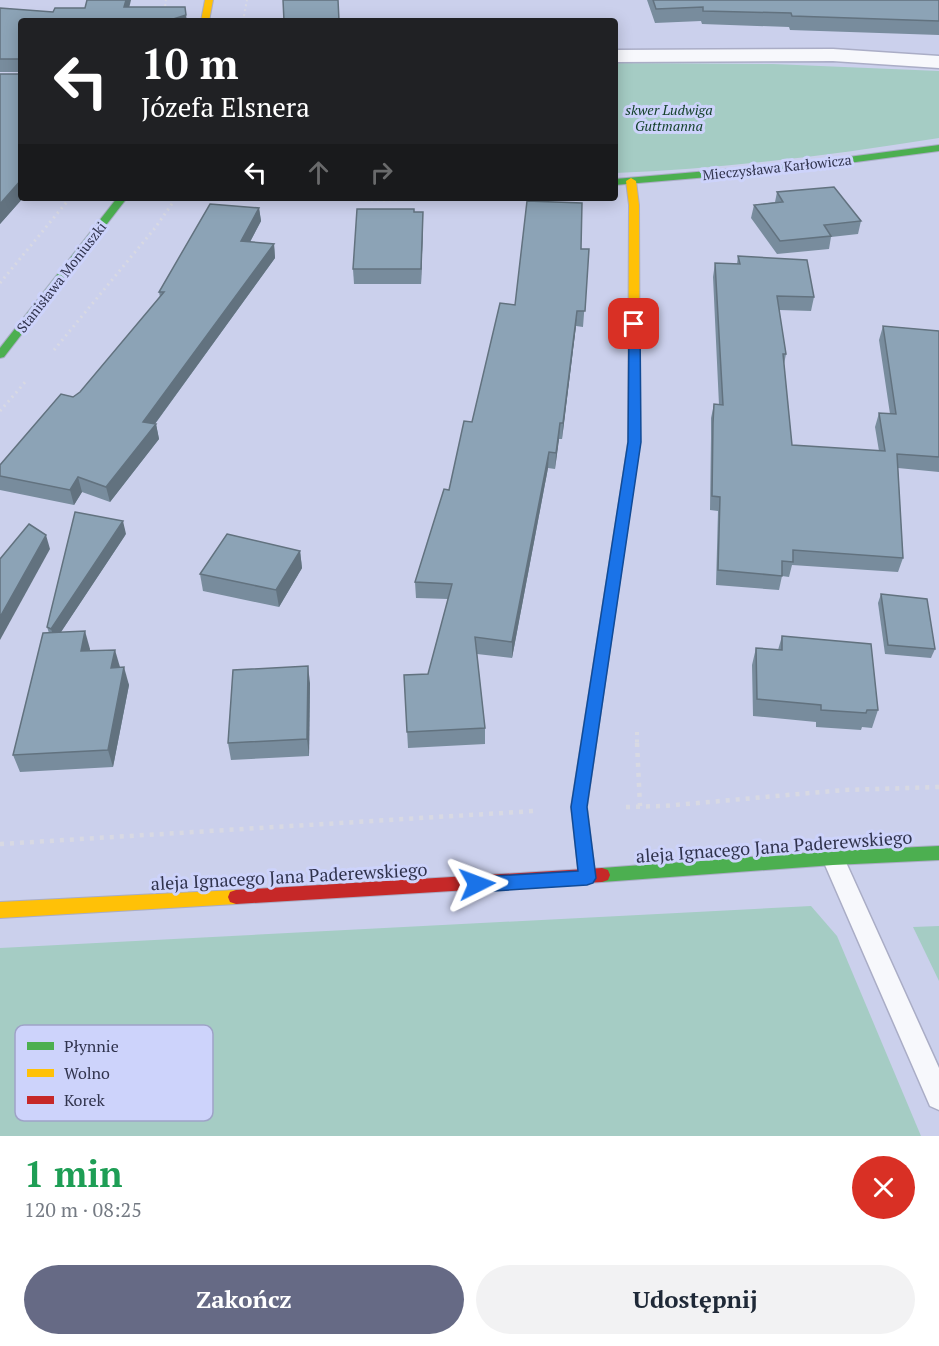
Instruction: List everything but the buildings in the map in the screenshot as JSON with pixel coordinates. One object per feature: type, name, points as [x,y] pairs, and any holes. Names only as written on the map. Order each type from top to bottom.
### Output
[{"type":"street","points":[[205,18],[208,0]]},
{"type":"street","points":[[618,56],[833,55],[939,62]]},
{"type":"street","name":"Mieczysława Karłowicza","points":[[618,182],[803,166],[939,148]]},
{"type":"street","points":[[587,878],[579,807],[634,442],[634,205],[631,181]]},
{"type":"street","name":"Stanisława Moniuszki","points":[[0,355],[120,201]]},
{"type":"street","name":"aleja Ignacego Jana Paderewskiego","points":[[0,910],[587,878],[833,858],[939,853]]},
{"type":"lane","points":[[833,858],[939,1097]]},
{"type":"path","points":[[163,18],[166,0]]},
{"type":"path","points":[[0,283],[68,201]]},
{"type":"path","points":[[53,351],[155,228],[174,201]]},
{"type":"path","points":[[0,411],[33,374]]},
{"type":"path","points":[[0,844],[252,830],[579,807],[664,806],[844,790],[939,787]]},
{"type":"green space","name":"skwer Ludwiga Guttmanna","points":[[618,63],[773,64],[939,71],[939,138],[777,160],[618,173]]},
{"type":"green space","points":[[811,906],[837,936],[921,1136],[0,1136],[0,948]]},
{"type":"green space","points":[[939,926],[939,981],[913,927]]},
{"type":"traffic: fast","points":[[618,182],[803,166],[939,148]]},
{"type":"traffic: fast","points":[[0,355],[120,201]]},
{"type":"traffic: fast","points":[[587,877],[579,807],[630,469]]},
{"type":"traffic: fast","points":[[602,875],[833,858],[939,853]]},
{"type":"traffic: slow","points":[[206,18],[209,0]]},
{"type":"traffic: slow","points":[[630,469],[634,442],[634,205],[631,181]]},
{"type":"traffic: slow","points":[[0,910],[236,897]]},
{"type":"traffic: jam","points":[[236,897],[602,875]]},
{"type":"route","points":[[477,884],[587,878],[579,807],[634,442],[634,324]]}]
